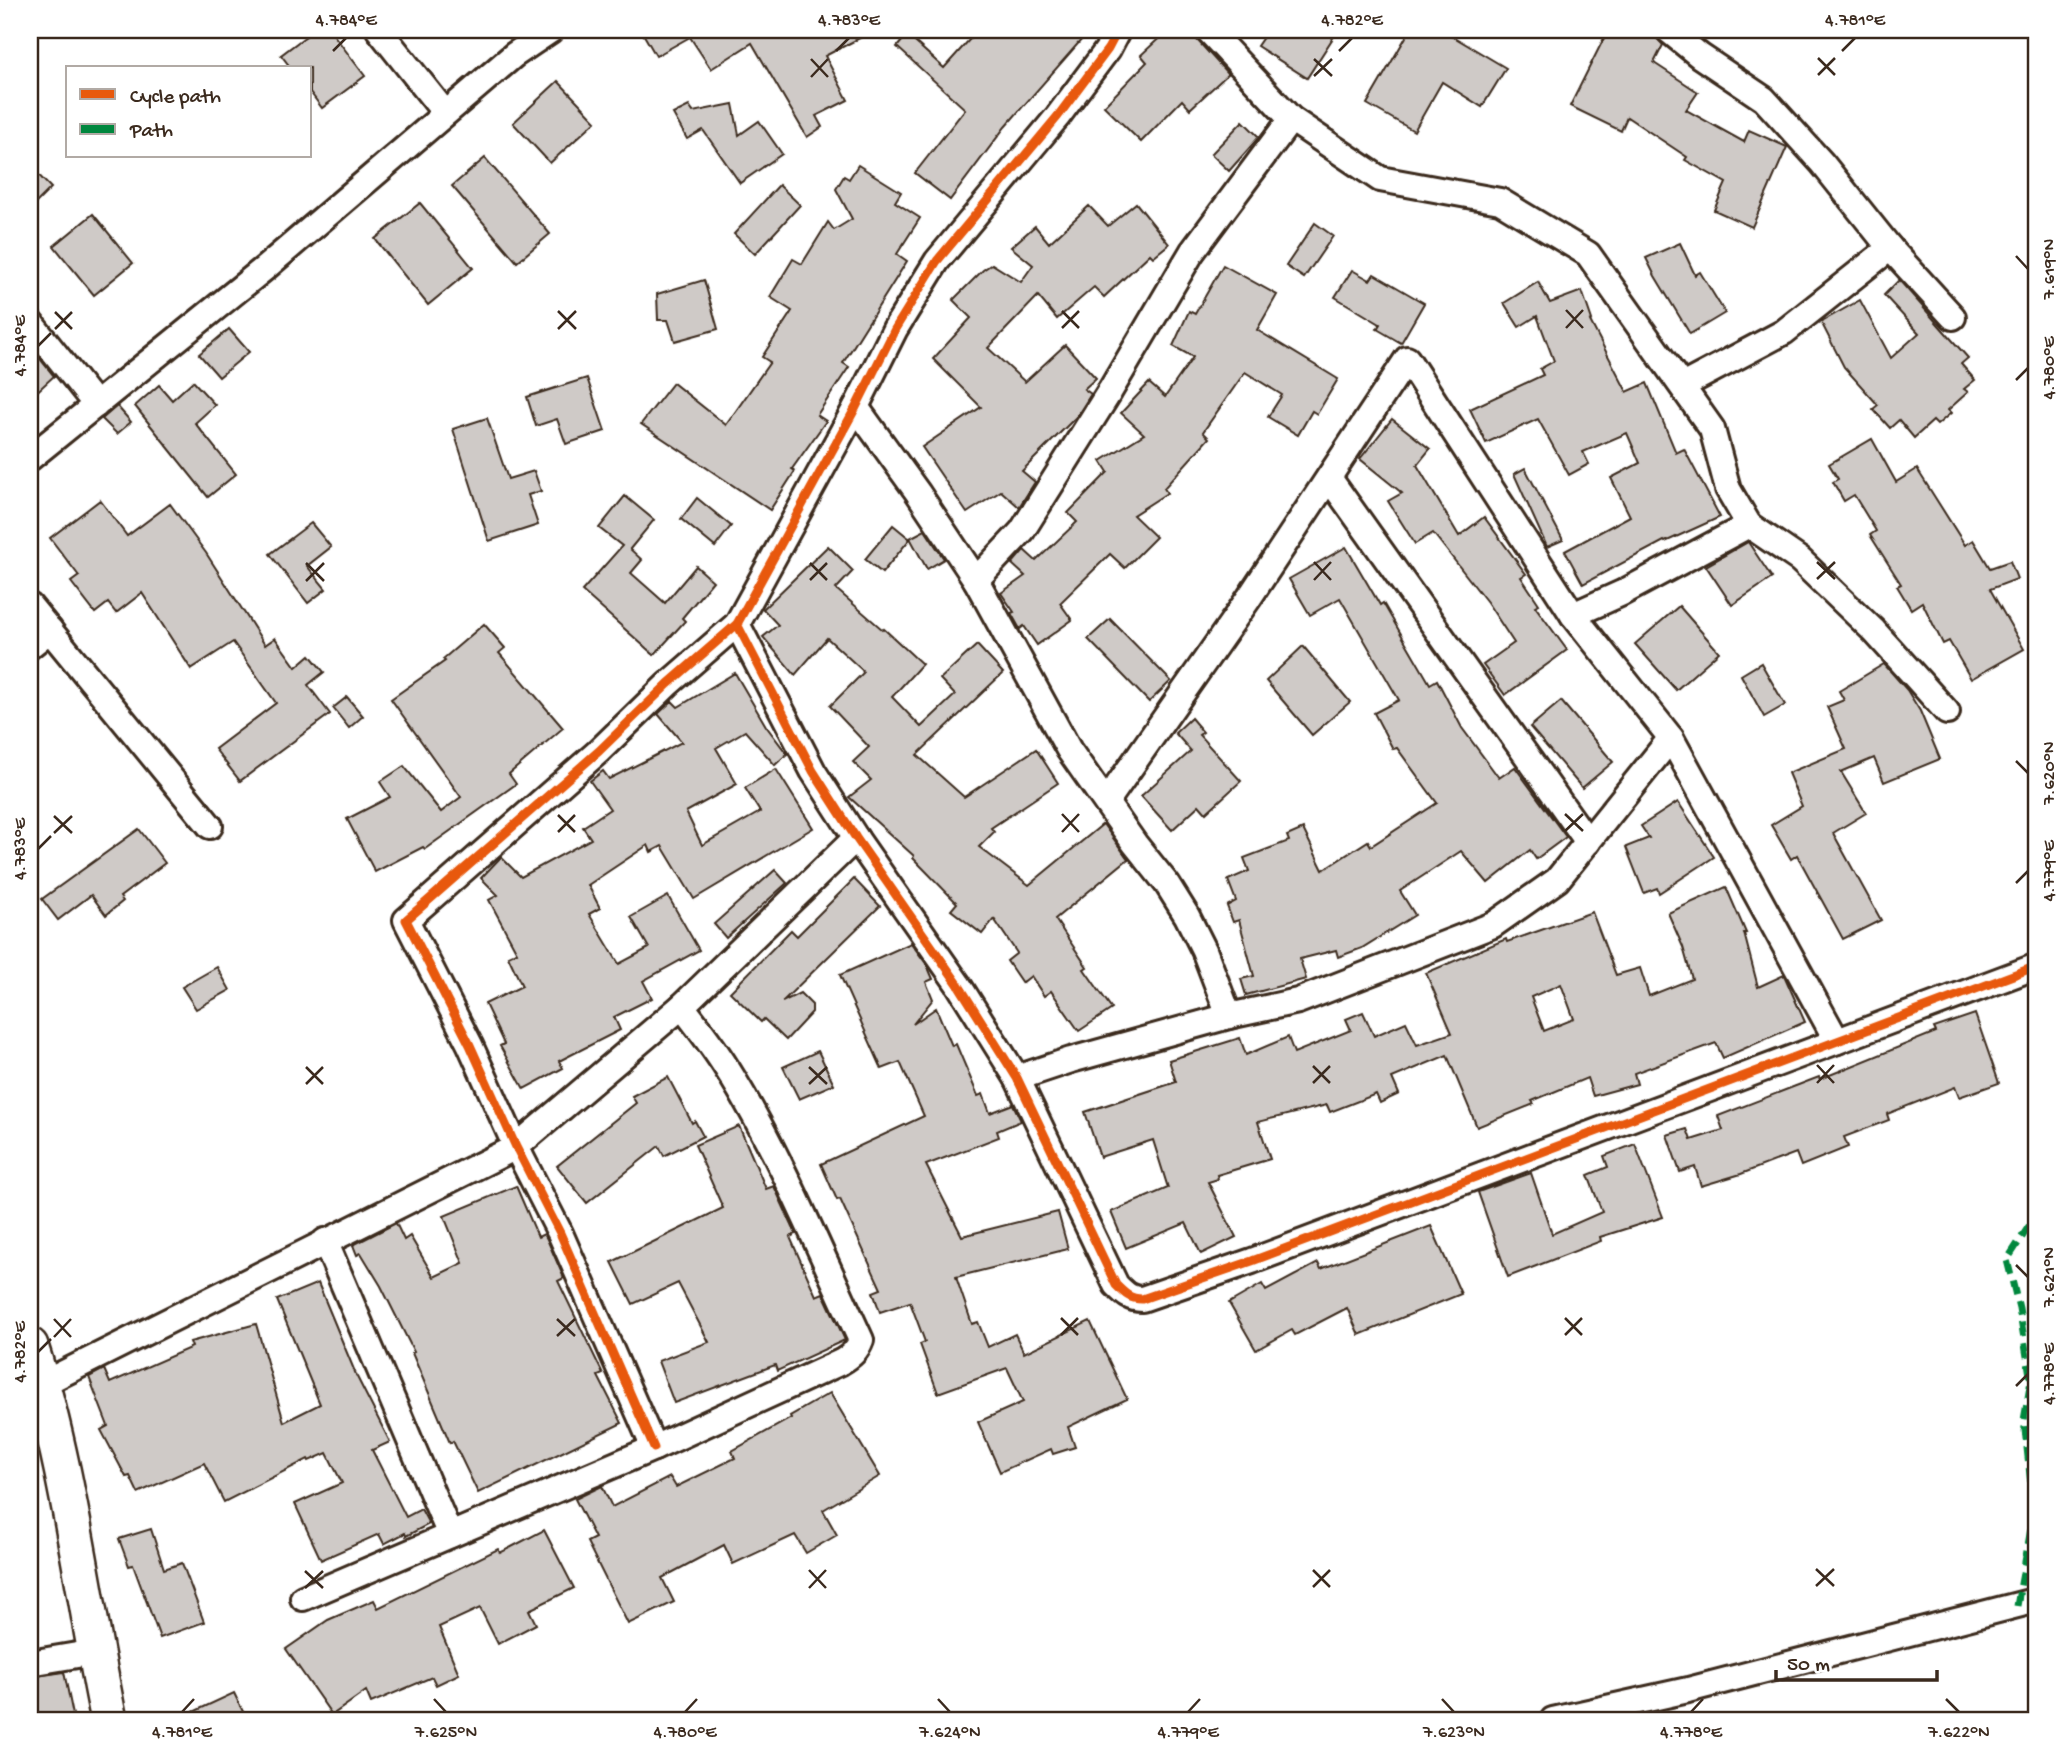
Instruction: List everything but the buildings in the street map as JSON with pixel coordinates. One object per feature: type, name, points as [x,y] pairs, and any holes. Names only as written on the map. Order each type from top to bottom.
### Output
[{"type":"main road","points":[[30,1346],[42,1384],[78,1549],[109,1720]]},
{"type":"street","points":[[379,30],[445,113]]},
{"type":"street","points":[[30,458],[265,268],[514,55],[551,30]]},
{"type":"street","points":[[654,1448],[560,1233],[516,1147],[470,1045],[406,920],[599,751],[668,684],[737,624],[895,330],[937,261],[1058,117],[1108,49],[1118,30]]},
{"type":"street","points":[[1208,30],[1291,119],[1380,179],[1500,201],[1588,254],[1684,385],[1712,429],[1728,489],[1749,525],[1800,560],[1874,631],[1947,712]]},
{"type":"street","points":[[1668,30],[1764,99],[1822,163],[1890,248],[1953,317]]},
{"type":"street","points":[[976,580],[1022,531],[1110,391],[1192,252],[1291,119]]},
{"type":"street","points":[[1684,385],[1784,332],[1890,248]]},
{"type":"street","points":[[30,322],[96,405]]},
{"type":"street","points":[[1107,801],[1249,598],[1407,359],[1573,615],[1671,738],[1837,1041]]},
{"type":"street","points":[[856,407],[976,580],[1069,750],[1188,916],[1229,1016]]},
{"type":"street","points":[[1329,478],[1588,842]]},
{"type":"street","points":[[1573,615],[1622,593],[1749,525]]},
{"type":"street","points":[[30,606],[211,826]]},
{"type":"street","points":[[737,624],[813,771],[856,838],[958,984],[1017,1078],[1116,1285],[1126,1296],[1134,1299],[1142,1299],[1252,1261],[2037,966]]},
{"type":"street","points":[[30,646],[50,630]]},
{"type":"street","points":[[1017,1078],[1071,1060],[1229,1016],[1298,1001],[1493,925],[1557,880],[1671,738]]},
{"type":"street","points":[[42,1384],[516,1147],[682,1006],[856,838]]},
{"type":"street","points":[[303,1598],[654,1448],[853,1355],[861,1340],[793,1195],[726,1066],[682,1006]]},
{"type":"street","points":[[325,1241],[450,1535]]},
{"type":"street","points":[[1553,1720],[1688,1690],[2037,1600]]},
{"type":"street","points":[[30,1663],[95,1652]]},
{"type":"marked path","points":[[2017,1606],[2034,1512],[2024,1420],[2031,1381],[2019,1308],[2007,1260],[2037,1214]]},
{"type":"cycle path","points":[[654,1448],[560,1233],[516,1147],[470,1045],[406,920],[599,751],[668,684],[737,624],[856,407],[895,329],[937,261],[1058,116],[1108,49],[1118,30]]},
{"type":"cycle path","points":[[737,624],[813,771],[856,838],[958,984],[1017,1078],[1116,1285],[1134,1298],[1142,1299],[1252,1261],[2037,966]]}]
